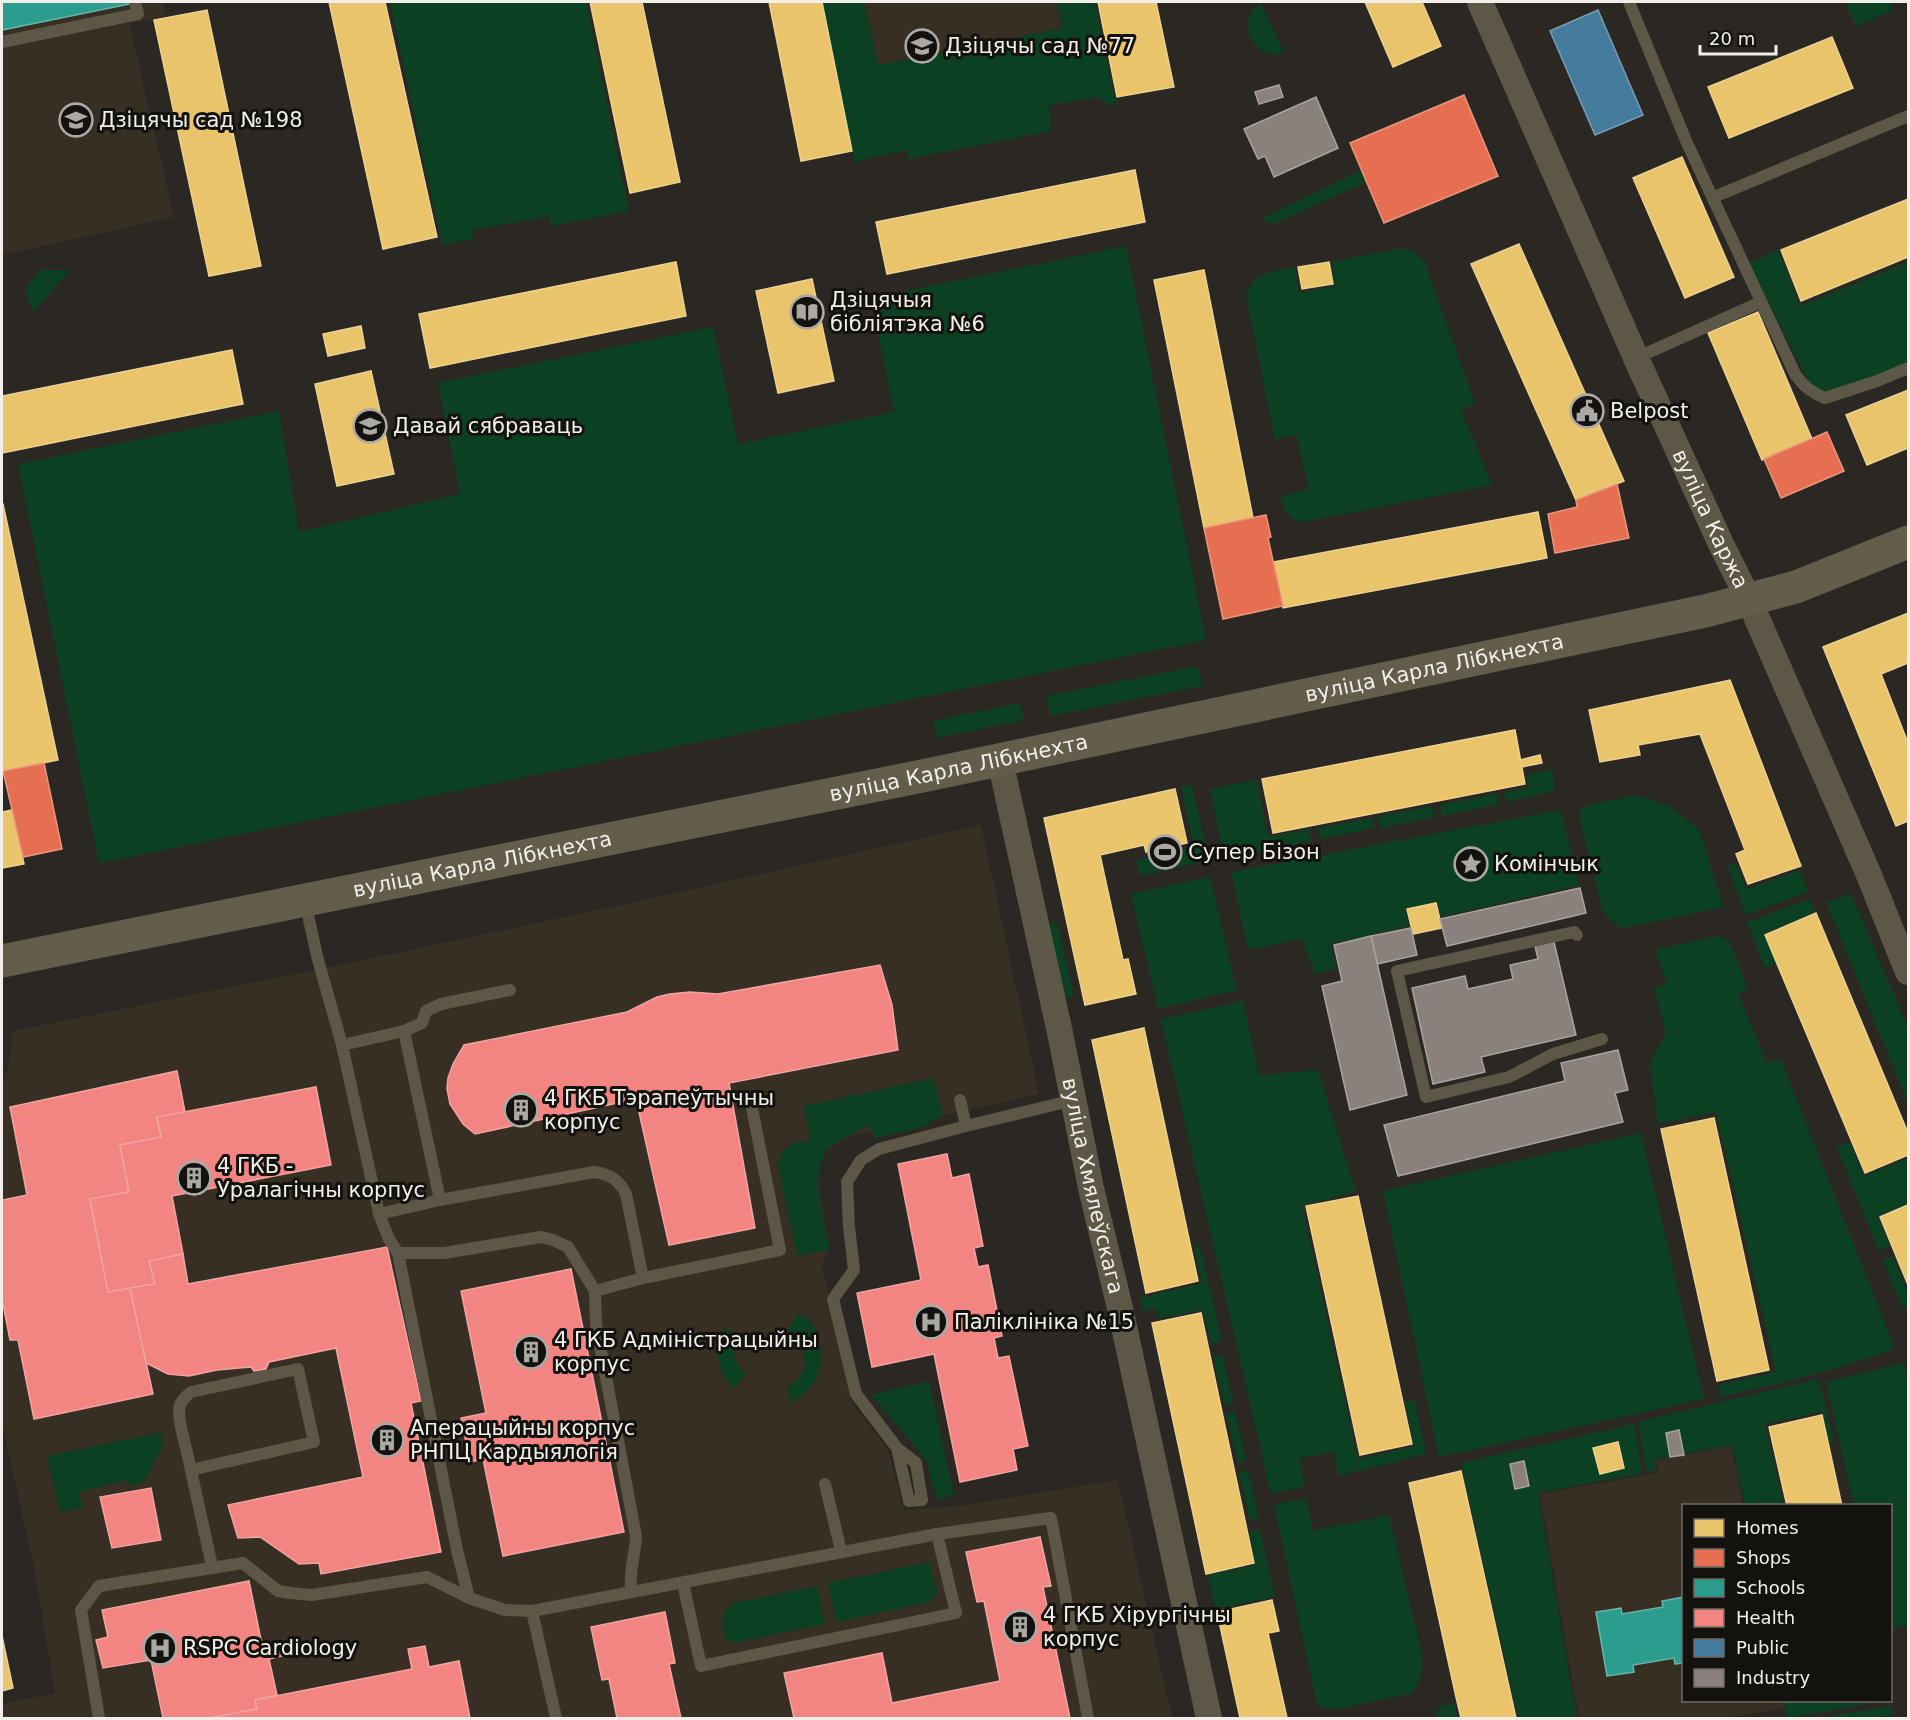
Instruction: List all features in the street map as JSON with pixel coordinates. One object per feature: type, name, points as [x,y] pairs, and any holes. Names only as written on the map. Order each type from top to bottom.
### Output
[{"type":"main road","name":"вуліца Карла Лібкнехта","points":[[2,961],[1000,760],[1600,634],[1796,587],[1908,542]]},
{"type":"street","name":"вуліца Каржа","points":[[1480,2],[1636,358],[1749,600],[1869,875],[1908,972]]},
{"type":"street","name":"вуліца Хмялеўскага","points":[[1000,760],[1091,1188],[1122,1319],[1209,1719]]},
{"type":"lane","points":[[2,42],[138,14],[135,2]]},
{"type":"lane","points":[[1629,2],[1687,142],[1802,385],[1825,398],[1908,368]]},
{"type":"lane","points":[[1714,197],[1908,116]]},
{"type":"lane","points":[[1636,358],[1761,302]]},
{"type":"lane","points":[[304,900],[342,1045],[379,1214],[389,1239],[398,1253],[457,1550],[469,1598]]},
{"type":"lane","points":[[1577,935],[1574,932],[1397,971],[1426,1097],[1509,1077],[1552,1054],[1602,1039]]},
{"type":"lane","points":[[342,1045],[404,1031],[422,1023],[426,1011],[441,1004],[510,990]]},
{"type":"lane","points":[[404,1031],[440,1200]]},
{"type":"lane","points":[[960,1100],[966,1126]]},
{"type":"lane","points":[[897,1448],[856,1394],[832,1299],[854,1270],[847,1182],[861,1160],[879,1149],[1074,1100]]},
{"type":"lane","points":[[595,1291],[643,1278],[780,1250],[751,1104]]},
{"type":"lane","points":[[379,1214],[440,1200],[594,1172],[603,1173],[612,1176],[621,1184],[626,1194],[643,1278]]},
{"type":"lane","points":[[398,1253],[444,1253],[541,1237],[568,1247],[595,1291],[596,1324],[636,1536],[635,1555],[629,1576],[631,1592]]},
{"type":"lane","points":[[191,1470],[314,1442],[298,1368],[190,1392],[182,1400],[179,1409],[191,1470],[212,1566]]},
{"type":"lane","points":[[825,1484],[841,1551]]},
{"type":"lane","points":[[99,1719],[81,1610],[99,1586],[212,1566],[243,1563],[278,1591],[312,1595],[427,1577],[469,1598],[505,1610],[532,1611],[841,1551],[937,1534],[1052,1518],[1088,1719]]},
{"type":"lane","points":[[683,1583],[701,1666],[956,1613],[937,1534]]},
{"type":"lane","points":[[532,1611],[556,1719]]},
{"type":"shaded area","name":"Дзіцячы сад №198","points":[[2,2],[162,2],[166,16],[129,23],[174,217],[2,255]]},
{"type":"shaded area","name":"Дзіцячы сад №77","points":[[864,2],[1057,2],[1062,28],[878,65]]},
{"type":"shaded area","points":[[981,825],[1039,1094],[853,1135],[826,1151],[818,1171],[829,1250],[822,1266],[852,1404],[888,1450],[904,1510],[966,1505],[1118,1480],[1172,1718],[2,1718],[2,1704],[55,1693],[35,1572],[2,1423],[2,1083],[8,1068],[13,1031],[321,969]]},
{"type":"shaded area","points":[[1731,1446],[1743,1504],[1682,1504],[1682,1702],[1783,1702],[1785,1708],[1726,1718],[1579,1718],[1540,1494],[1658,1473],[1656,1460]]},
{"type":"green space","points":[[390,2],[586,2],[629,211],[551,226],[549,216],[472,230],[474,239],[442,245]]},
{"type":"green space","points":[[822,2],[864,2],[878,65],[1062,28],[1057,2],[1095,2],[1117,108],[1096,97],[1049,105],[1051,131],[909,159],[907,150],[865,159],[855,164]]},
{"type":"green space","points":[[1260,2],[1284,53],[1273,54],[1263,51],[1251,38],[1249,20]]},
{"type":"green space","points":[[1845,2],[1889,2],[1893,10],[1856,26]]},
{"type":"green space","points":[[1362,170],[1367,182],[1273,224],[1260,219]]},
{"type":"green space","points":[[1126,246],[1206,640],[99,863],[18,464],[279,411],[299,532],[460,494],[438,383],[713,327],[738,444],[894,412],[871,298]]},
{"type":"green space","points":[[1403,248],[1412,251],[1425,263],[1475,403],[1461,410],[1492,485],[1297,522],[1288,515],[1280,497],[1309,489],[1296,434],[1275,440],[1246,295],[1259,277],[1295,267],[1299,292],[1335,286],[1331,262]]},
{"type":"green space","points":[[1779,250],[1800,306],[1908,262],[1908,366],[1831,391],[1817,390],[1808,381],[1749,263]]},
{"type":"green space","points":[[40,270],[70,270],[33,312],[25,289]]},
{"type":"green space","points":[[1198,666],[1202,686],[1050,716],[1046,696]]},
{"type":"green space","points":[[1020,703],[1024,720],[937,738],[933,721]]},
{"type":"green space","points":[[1552,769],[1555,787],[1553,792],[1507,802],[1504,792],[1529,787],[1527,775]]},
{"type":"green space","points":[[1257,780],[1268,837],[1309,829],[1312,841],[1224,858],[1210,789]]},
{"type":"green space","points":[[1192,785],[1209,860],[1140,876],[1136,860],[1156,856],[1158,861],[1177,856],[1177,852],[1194,848],[1181,787]]},
{"type":"green space","points":[[1497,793],[1499,804],[1442,816],[1440,805]]},
{"type":"green space","points":[[1633,796],[1669,806],[1699,829],[1724,907],[1628,927],[1619,927],[1606,916],[1579,816],[1581,809],[1591,804]]},
{"type":"green space","points":[[1432,806],[1435,817],[1380,828],[1378,816]]},
{"type":"green space","points":[[1561,810],[1579,885],[1441,917],[1437,902],[1406,909],[1409,926],[1331,944],[1336,969],[1315,974],[1302,939],[1248,950],[1231,872]]},
{"type":"green space","points":[[1372,818],[1374,828],[1320,839],[1318,828]]},
{"type":"green space","points":[[1735,863],[1746,889],[1800,870],[1808,892],[1745,915],[1728,865]]},
{"type":"green space","points":[[1210,877],[1237,990],[1158,1009],[1131,894]]},
{"type":"green space","points":[[1851,894],[1908,1028],[1908,1103],[1826,902]]},
{"type":"green space","points":[[1810,899],[1815,912],[1764,934],[1776,963],[1765,968],[1747,922]]},
{"type":"green space","points":[[1057,923],[1074,996],[1064,999],[1048,925]]},
{"type":"green space","points":[[1718,936],[1730,942],[1748,989],[1738,993],[1767,1063],[1781,1059],[1895,1349],[1820,1373],[1721,1397],[1718,1385],[1776,1372],[1716,1112],[1658,1124],[1650,1064],[1666,1032],[1654,988],[1667,983],[1655,950]]},
{"type":"green space","points":[[1243,1001],[1259,1075],[1318,1070],[1356,1192],[1302,1205],[1358,1459],[1414,1446],[1405,1402],[1414,1400],[1426,1454],[1338,1476],[1334,1452],[1300,1458],[1304,1487],[1271,1494],[1161,1019]]},
{"type":"green space","points":[[934,1078],[943,1116],[923,1127],[876,1138],[868,1125],[828,1149],[821,1163],[819,1187],[829,1250],[797,1256],[778,1166],[785,1149],[811,1139],[803,1106]]},
{"type":"green space","points":[[1641,1133],[1704,1399],[1439,1457],[1383,1191]]},
{"type":"green space","points":[[1850,1142],[1864,1176],[1908,1158],[1908,1204],[1878,1216],[1890,1246],[1879,1251],[1837,1147]]},
{"type":"green space","points":[[1200,1246],[1222,1341],[1211,1344],[1202,1310],[1159,1319],[1156,1308],[1143,1311],[1140,1298],[1202,1283],[1194,1247]]},
{"type":"green space","points":[[1893,1256],[1908,1294],[1908,1305],[1902,1307],[1883,1260]]},
{"type":"green space","points":[[798,1313],[809,1320],[818,1334],[821,1358],[815,1380],[792,1404],[786,1388],[799,1378],[804,1368],[801,1340],[788,1330]]},
{"type":"green space","points":[[726,1328],[739,1336],[735,1347],[735,1357],[746,1375],[733,1389],[724,1375],[718,1352]]},
{"type":"green space","points":[[1222,1355],[1233,1403],[1225,1406],[1213,1357]]},
{"type":"green space","points":[[1903,1363],[1908,1378],[1908,1624],[1892,1628],[1892,1504],[1854,1504],[1826,1382]]},
{"type":"green space","points":[[1819,1379],[1834,1442],[1829,1443],[1822,1412],[1765,1424],[1784,1504],[1745,1504],[1732,1445],[1654,1459],[1656,1471],[1647,1472],[1638,1422]]},
{"type":"green space","points":[[929,1381],[954,1495],[937,1499],[926,1459],[871,1395]]},
{"type":"green space","points":[[1235,1412],[1246,1461],[1238,1463],[1226,1414]]},
{"type":"green space","points":[[1634,1424],[1642,1473],[1538,1493],[1577,1718],[1518,1718],[1461,1463]]},
{"type":"green space","points":[[162,1432],[163,1446],[144,1482],[129,1486],[128,1480],[79,1492],[83,1508],[60,1512],[47,1456]]},
{"type":"green space","points":[[1248,1470],[1259,1518],[1250,1521],[1239,1472]]},
{"type":"green space","points":[[1306,1498],[1313,1531],[1389,1515],[1421,1650],[1421,1673],[1412,1693],[1344,1708],[1327,1709],[1317,1704],[1274,1505]]},
{"type":"green space","points":[[1260,1530],[1275,1597],[1215,1609],[1208,1575],[1256,1565],[1249,1532]]},
{"type":"green space","points":[[929,1562],[937,1592],[935,1598],[925,1603],[836,1622],[828,1583]]},
{"type":"green space","points":[[817,1586],[825,1624],[733,1643],[725,1639],[722,1620],[732,1603]]},
{"type":"green space","points":[[1784,1702],[1877,1702],[1788,1718]]},
{"type":"green space","points":[[1454,1703],[1458,1718],[1435,1718],[1441,1707]]},
{"type":"green space","points":[[1891,1706],[1893,1715],[1873,1718],[1818,1718]]},
{"type":"building: Homes","points":[[329,2],[385,2],[437,237],[383,249]]},
{"type":"building: Homes","points":[[590,2],[642,2],[680,182],[630,193]]},
{"type":"building: Homes","points":[[769,2],[822,2],[852,151],[801,161]]},
{"type":"building: Homes","points":[[1098,2],[1156,2],[1174,87],[1117,97]]},
{"type":"building: Homes","points":[[1365,2],[1422,2],[1441,46],[1393,67]]},
{"type":"building: Homes","points":[[207,10],[261,266],[209,276],[154,20]]},
{"type":"building: Homes","points":[[1832,37],[1853,88],[1729,138],[1708,87]]},
{"type":"building: Homes","points":[[1682,157],[1734,277],[1685,298],[1633,178]]},
{"type":"building: Homes","points":[[1135,170],[1145,222],[887,274],[876,222]]},
{"type":"building: Homes","points":[[1908,199],[1908,257],[1801,301],[1781,250]]},
{"type":"building: Homes","points":[[1519,244],[1624,481],[1576,500],[1471,264]]},
{"type":"building: Homes","points":[[676,262],[686,316],[430,368],[419,314]]},
{"type":"building: Homes","points":[[1329,262],[1333,284],[1302,289],[1298,267]]},
{"type":"building: Homes","points":[[1204,270],[1253,518],[1204,528],[1154,280]]},
{"type":"building: Homes","points":[[812,279],[834,381],[778,393],[756,291]]},
{"type":"building: Homes","points":[[1758,312],[1812,439],[1762,460],[1708,333]]},
{"type":"building: Homes","points":[[361,326],[365,348],[328,356],[323,334]]},
{"type":"building: Homes","points":[[232,350],[243,404],[2,453],[2,396]]},
{"type":"building: Homes","points":[[371,371],[394,474],[337,486],[315,384]]},
{"type":"building: Homes","points":[[1908,390],[1908,448],[1867,465],[1846,415]]},
{"type":"building: Homes","points":[[2,504],[58,760],[3,771],[2,762]]},
{"type":"building: Homes","points":[[1538,512],[1547,558],[1283,608],[1273,562]]},
{"type":"building: Homes","points":[[1908,613],[1908,663],[1881,674],[1908,743],[1908,821],[1896,826],[1823,647]]},
{"type":"building: Homes","points":[[1730,680],[1801,866],[1748,884],[1736,854],[1745,850],[1700,734],[1638,745],[1640,755],[1600,762],[1589,710]]},
{"type":"building: Homes","points":[[1515,730],[1525,784],[1273,833],[1262,779]]},
{"type":"building: Homes","points":[[1540,755],[1542,763],[1522,767],[1520,760]]},
{"type":"building: Homes","points":[[1175,789],[1187,843],[1146,852],[1144,845],[1100,855],[1123,960],[1128,959],[1136,994],[1085,1005],[1044,818]]},
{"type":"building: Homes","points":[[12,810],[24,864],[2,868],[2,812]]},
{"type":"building: Homes","points":[[1436,903],[1442,928],[1413,934],[1407,909]]},
{"type":"building: Homes","points":[[1816,913],[1908,1133],[1908,1155],[1865,1173],[1765,935]]},
{"type":"building: Homes","points":[[1144,1028],[1198,1281],[1146,1293],[1092,1040]]},
{"type":"building: Homes","points":[[1714,1118],[1769,1370],[1717,1381],[1661,1129]]},
{"type":"building: Homes","points":[[1358,1196],[1412,1444],[1360,1455],[1306,1206]]},
{"type":"building: Homes","points":[[1908,1205],[1908,1285],[1880,1217]]},
{"type":"building: Homes","points":[[1201,1313],[1254,1563],[1206,1574],[1152,1323]]},
{"type":"building: Homes","points":[[1822,1415],[1842,1504],[1787,1504],[1769,1427]]},
{"type":"building: Homes","points":[[1618,1442],[1624,1468],[1600,1474],[1593,1448]]},
{"type":"building: Homes","points":[[1461,1471],[1516,1718],[1461,1718],[1456,1697],[1409,1483]]},
{"type":"building: Homes","points":[[1272,1600],[1279,1631],[1268,1633],[1287,1718],[1240,1718],[1217,1612]]},
{"type":"building: Homes","points":[[2,1636],[13,1688],[2,1691]]},
{"type":"building: Shops","points":[[1464,95],[1498,176],[1384,223],[1350,143]]},
{"type":"building: Shops","points":[[1827,432],[1844,471],[1781,498],[1764,459]]},
{"type":"building: Shops","points":[[1617,484],[1629,538],[1555,553],[1548,514],[1577,507],[1576,500]]},
{"type":"building: Shops","points":[[1266,515],[1271,537],[1268,538],[1283,606],[1223,619],[1204,528]]},
{"type":"building: Shops","points":[[44,763],[62,849],[23,857],[3,771]]},
{"type":"building: Schools","points":[[2,2],[130,2],[130,4],[2,30]]},
{"type":"building: Schools","points":[[1682,1597],[1682,1663],[1675,1664],[1674,1658],[1633,1665],[1634,1672],[1607,1676],[1596,1612],[1621,1608],[1622,1614],[1663,1607],[1662,1601]]},
{"type":"building: Health","name":"4 ГКБ Тэрапеўтычны корпус","points":[[880,965],[892,1005],[898,1050],[729,1083],[755,1228],[669,1245],[636,1099],[475,1134],[463,1124],[450,1104],[447,1089],[448,1078],[464,1045],[627,1012],[657,997],[670,994],[690,992],[718,994]]},
{"type":"building: Health","points":[[177,1071],[185,1112],[157,1117],[161,1137],[120,1145],[129,1192],[90,1199],[108,1292],[130,1288],[153,1394],[34,1419],[18,1340],[10,1340],[2,1299],[2,1200],[27,1195],[10,1107]]},
{"type":"building: Health","name":"4 ГКБ - Уралагічны корпус","points":[[316,1087],[331,1165],[172,1196],[183,1254],[149,1261],[155,1284],[108,1292],[90,1199],[129,1192],[120,1145],[161,1137],[157,1117]]},
{"type":"building: Health","name":"Паліклініка №15","points":[[947,1154],[952,1178],[969,1174],[983,1246],[974,1248],[978,1267],[988,1265],[1002,1336],[994,1338],[998,1358],[1009,1356],[1028,1446],[1013,1449],[1017,1470],[960,1482],[934,1354],[872,1367],[857,1293],[921,1280],[898,1164]]},
{"type":"building: Health","name":"Аперацыйны корпус РНПЦ Кардыялогія","points":[[387,1247],[421,1401],[411,1403],[441,1552],[321,1574],[319,1563],[299,1564],[260,1537],[238,1538],[228,1505],[363,1477],[336,1348],[269,1362],[266,1369],[254,1371],[251,1367],[217,1370],[189,1376],[168,1374],[146,1363],[130,1288],[155,1284],[149,1261],[183,1254],[188,1284]]},
{"type":"building: Health","name":"4 ГКБ Адміністрацыйны корпус","points":[[571,1269],[624,1532],[503,1556],[483,1459],[470,1462],[461,1418],[486,1413],[461,1291]]},
{"type":"building: Health","points":[[151,1488],[161,1540],[112,1548],[100,1497]]},
{"type":"building: Health","name":"4 ГКБ Хірургічны корпус","points":[[1040,1537],[1051,1586],[1043,1587],[1070,1718],[794,1718],[784,1673],[882,1653],[892,1703],[1000,1681],[984,1601],[977,1602],[966,1552]]},
{"type":"building: Health","points":[[249,1581],[261,1640],[286,1655],[269,1659],[277,1695],[255,1700],[257,1709],[209,1718],[163,1718],[151,1660],[103,1668],[96,1640],[108,1637],[102,1610]]},
{"type":"building: Health","points":[[665,1612],[675,1663],[669,1664],[681,1718],[617,1718],[609,1679],[602,1680],[591,1627]]},
{"type":"building: Health","points":[[425,1646],[429,1667],[459,1661],[470,1718],[209,1718],[257,1709],[255,1700],[412,1669],[408,1649]]},
{"type":"building: Public","points":[[1598,10],[1643,115],[1595,135],[1550,31]]},
{"type":"building: Public","points":[[1173,846],[1175,856],[1159,859],[1157,849]]},
{"type":"building: Industry","points":[[1279,85],[1283,97],[1259,104],[1255,92]]},
{"type":"building: Industry","points":[[1316,97],[1338,148],[1274,177],[1265,156],[1258,159],[1244,129]]},
{"type":"building: Industry","points":[[1580,888],[1586,913],[1447,946],[1440,919]]},
{"type":"building: Industry","points":[[1411,928],[1417,955],[1377,964],[1371,936]]},
{"type":"building: Industry","points":[[1371,936],[1407,1095],[1350,1110],[1322,986],[1342,981],[1334,945]]},
{"type":"building: Industry","points":[[1554,942],[1576,1035],[1481,1057],[1485,1072],[1433,1084],[1412,988],[1465,976],[1468,989],[1513,979],[1510,965],[1538,959],[1535,946]]},
{"type":"building: Industry","points":[[1618,1050],[1628,1090],[1615,1093],[1623,1122],[1398,1176],[1384,1125],[1565,1081],[1561,1063]]},
{"type":"building: Industry","points":[[1679,1430],[1684,1455],[1670,1457],[1666,1433]]},
{"type":"building: Industry","points":[[1524,1461],[1529,1486],[1515,1489],[1510,1464]]},
{"type":"place","name":"Дзіцячы сад №77","points":[[922,46]]},
{"type":"place","name":"Дзіцячы сад №198","points":[[76,120]]},
{"type":"place","name":"Дзіцячыя бібліятэка №6","points":[[807,312]]},
{"type":"place","name":"Belpost","points":[[1587,411]]},
{"type":"place","name":"Давай сябраваць","points":[[370,426]]},
{"type":"place","name":"Супер Бізон","points":[[1165,852]]},
{"type":"place","name":"Комінчык","points":[[1471,864]]},
{"type":"place","name":"4 ГКБ Тэрапеўтычны корпус","points":[[521,1110]]},
{"type":"place","name":"4 ГКБ - Уралагічны корпус","points":[[194,1178]]},
{"type":"place","name":"Паліклініка №15","points":[[931,1322]]},
{"type":"place","name":"4 ГКБ Адміністрацыйны корпус","points":[[531,1352]]},
{"type":"place","name":"Аперацыйны корпус РНПЦ Кардыялогія","points":[[387,1440]]},
{"type":"place","name":"4 ГКБ Хірургічны корпус","points":[[1020,1627]]},
{"type":"place","name":"RSPC Cardiology","points":[[160,1648]]}]
